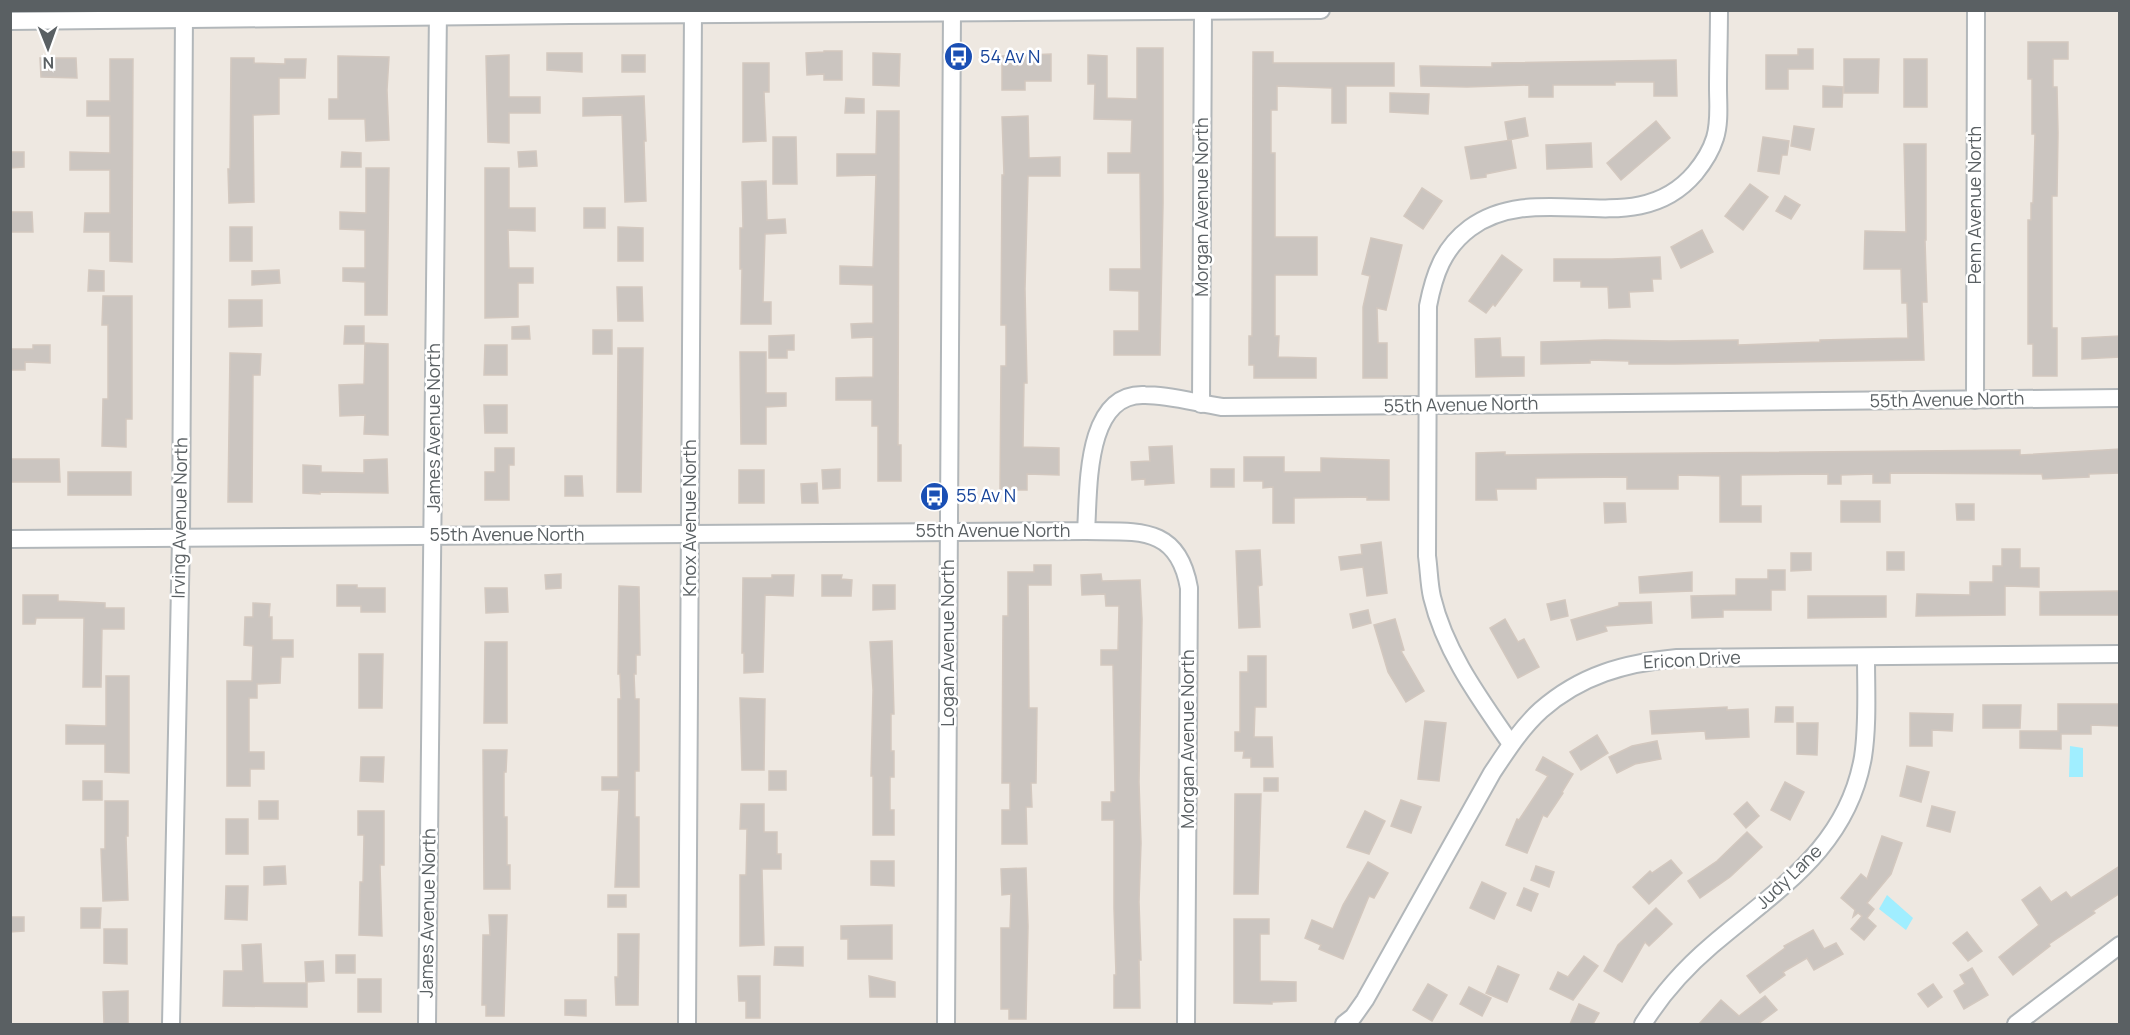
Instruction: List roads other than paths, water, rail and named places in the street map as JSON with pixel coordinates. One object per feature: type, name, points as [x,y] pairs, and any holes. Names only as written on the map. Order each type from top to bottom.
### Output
[{"type":"street","points":[[10,21],[184,15],[1321,10]]},
{"type":"street","points":[[1511,744],[1464,672],[1445,636],[1432,597],[1427,556],[1428,306],[1433,281],[1443,257],[1459,236],[1481,220],[1504,210],[1530,207],[1645,206],[1669,195],[1689,180],[1705,160],[1716,136],[1719,10]]},
{"type":"street","name":"Penn Avenue North","points":[[1975,400],[1976,10]]},
{"type":"street","name":"Morgan Avenue North","points":[[1202,404],[1203,11]]},
{"type":"street","name":"Knox Avenue North","points":[[687,1024],[693,12]]},
{"type":"street","name":"Logan Avenue North","points":[[946,1024],[952,12]]},
{"type":"street","name":"James Avenue North","points":[[427,1024],[438,14]]},
{"type":"street","name":"Irving Avenue North","points":[[171,1024],[181,538],[184,15]]},
{"type":"street","name":"55th Avenue North","points":[[10,540],[1086,531],[1094,444],[1104,417],[1114,404],[1143,394],[1222,407],[2120,398]]},
{"type":"street","name":"Morgan Avenue North","points":[[1086,531],[1128,532],[1166,541],[1178,554],[1186,570],[1189,588],[1186,1024]]},
{"type":"street","name":"Ericon Drive","points":[[1344,1024],[1353,1017],[1365,1000],[1492,773],[1511,744],[1540,711],[1570,689],[1604,672],[1640,661],[1677,658],[2120,654]]},
{"type":"street","name":"Judy Lane","points":[[1643,1024],[1676,980],[1710,947],[1813,860],[1835,829],[1853,794],[1863,757],[1866,657]]},
{"type":"street","points":[[2016,1024],[2120,945]]},
{"type":"water","points":[[2070,746],[2083,748],[2083,777],[2069,777]]},
{"type":"water","points":[[1887,895],[1913,918],[1906,930],[1879,909]]},
{"type":"place","name":"54 Av N","points":[[959,57]]},
{"type":"place","name":"55 Av N","points":[[935,496]]}]
